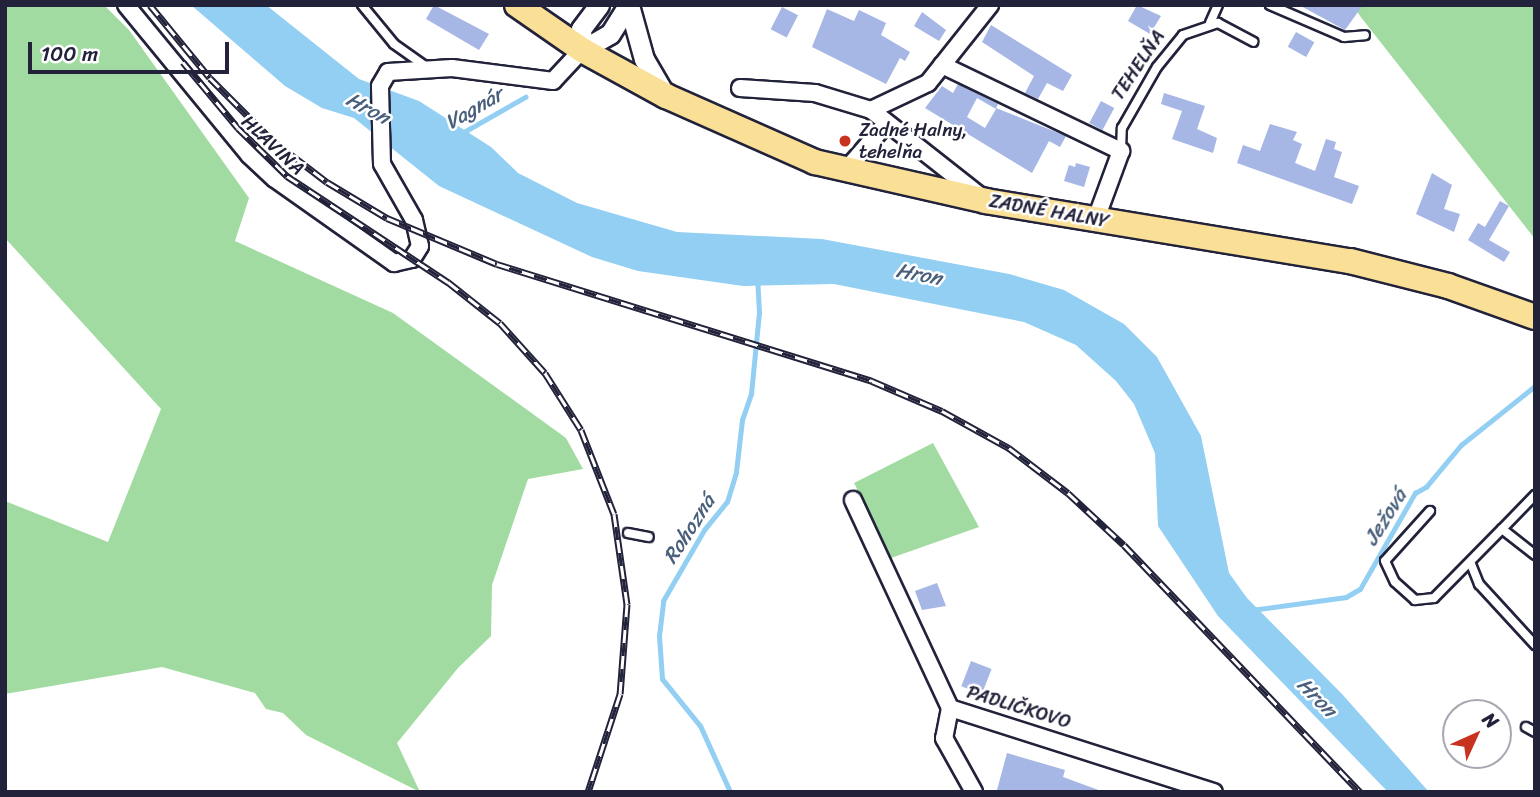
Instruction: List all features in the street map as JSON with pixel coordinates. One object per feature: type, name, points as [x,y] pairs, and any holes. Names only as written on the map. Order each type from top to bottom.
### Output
[{"type":"main road","name":"ZADNÉ HALNY","points":[[517,5],[565,38],[666,96],[760,140],[846,170],[986,201],[1363,264],[1448,286],[1535,317]]},
{"type":"street","name":"HLAVINA","points":[[126,5],[224,127],[275,179],[394,263],[412,259],[421,246],[414,220],[382,164],[379,139],[380,86],[388,72],[430,69]]},
{"type":"street","points":[[430,69],[553,81],[565,38],[580,29],[599,5]]},
{"type":"street","points":[[565,38],[610,34],[629,5]]},
{"type":"street","points":[[629,5],[644,59],[666,96]]},
{"type":"street","points":[[871,110],[928,83],[990,5]]},
{"type":"street","points":[[942,65],[1121,150]]},
{"type":"street","points":[[740,88],[815,93],[871,110],[986,201]]},
{"type":"street","points":[[846,170],[887,123]]},
{"type":"street","name":"TEHELŇA","points":[[1096,219],[1121,150]]},
{"type":"street","name":"PADLIČKOVO","points":[[853,500],[950,708],[1214,792]]},
{"type":"street","points":[[950,708],[944,738],[974,792]]},
{"type":"lane","points":[[362,5],[394,44],[430,69]]},
{"type":"lane","points":[[1218,5],[1210,23],[1253,41]]},
{"type":"lane","points":[[1270,5],[1343,37],[1365,35]]},
{"type":"lane","name":"TEHELŇA","points":[[1121,150],[1122,128],[1157,67],[1182,35],[1210,23]]},
{"type":"lane","points":[[1430,511],[1385,561],[1395,582],[1415,600],[1434,598],[1471,564],[1535,495]]},
{"type":"lane","points":[[1502,530],[1535,555]]},
{"type":"lane","points":[[628,533],[649,537]]},
{"type":"lane","points":[[1471,564],[1479,584],[1535,645]]},
{"type":"lane","points":[[1526,727],[1535,732]]},
{"type":"green space","points":[[5,5],[104,5],[129,30],[249,198],[235,241],[393,313],[566,438],[583,469],[528,479],[492,585],[491,636],[458,668],[397,743],[420,792],[306,735],[283,713],[266,709],[255,693],[162,667],[5,694],[5,501],[108,542],[161,409],[5,238]]},
{"type":"green space","points":[[1353,5],[1535,5],[1535,239],[1360,16]]},
{"type":"green space","points":[[933,443],[979,527],[891,558],[854,483]]},
{"type":"water","name":"Hron","points":[[191,5],[266,5],[359,79],[419,101],[491,147],[518,173],[577,203],[677,232],[822,239],[1009,274],[1064,290],[1124,324],[1157,357],[1201,436],[1229,573],[1247,598],[1342,694],[1429,792],[1388,792],[1218,616],[1158,526],[1155,453],[1134,404],[1116,381],[1076,345],[1024,322],[834,284],[743,286],[638,271],[592,257],[439,186],[354,118],[322,108],[285,86]]},
{"type":"building","points":[[434,5],[489,34],[479,50],[426,19]]},
{"type":"building","points":[[1137,5],[1161,16],[1150,34],[1128,21]]},
{"type":"building","points":[[1299,5],[1363,5],[1345,30]]},
{"type":"building","points":[[782,7],[798,15],[787,37],[771,29]]},
{"type":"building","points":[[827,9],[854,21],[859,10],[886,23],[881,35],[910,52],[905,61],[900,58],[886,84],[812,47]]},
{"type":"building","points":[[922,12],[946,30],[939,41],[914,26]]},
{"type":"building","points":[[991,25],[1072,75],[1063,91],[1047,83],[1038,99],[1025,93],[1034,76],[982,42]]},
{"type":"building","points":[[1296,32],[1314,42],[1306,57],[1288,47]]},
{"type":"building","points":[[958,84],[998,104],[996,108],[1066,136],[1060,147],[1049,141],[1032,173],[925,108],[942,86],[953,93]],"holes":[[[977,98],[996,109],[985,128],[967,117]]]},
{"type":"building","points":[[1164,93],[1205,106],[1197,129],[1217,138],[1213,153],[1172,139],[1182,111],[1161,104]]},
{"type":"building","points":[[1101,101],[1114,108],[1103,130],[1089,123]]},
{"type":"building","points":[[1270,124],[1297,132],[1293,140],[1302,144],[1295,163],[1315,171],[1326,139],[1336,142],[1334,149],[1342,152],[1334,177],[1359,186],[1352,204],[1237,163],[1243,145],[1260,151]]},
{"type":"building","points":[[1076,163],[1090,167],[1084,187],[1064,181],[1069,165],[1075,167]]},
{"type":"building","points":[[1432,173],[1452,185],[1444,209],[1460,214],[1454,232],[1416,214]]},
{"type":"building","points":[[1500,201],[1509,206],[1489,240],[1510,252],[1504,262],[1468,240],[1478,223],[1485,227]]},
{"type":"building","points":[[937,583],[946,606],[922,610],[915,591]]},
{"type":"building","points":[[971,661],[992,669],[982,694],[961,686]]},
{"type":"building","points":[[1007,753],[1065,770],[1063,777],[1104,792],[997,790]]},
{"type":"waterway","name":"Vagnár","points":[[462,133],[525,97]]},
{"type":"waterway","name":"Rohozná","points":[[730,792],[700,726],[662,679],[659,636],[663,601],[704,530],[727,502],[736,472],[742,420],[751,394],[759,313],[757,280]]},
{"type":"waterway","name":"Ježová","points":[[1251,610],[1346,597],[1360,589],[1415,493],[1426,487],[1461,445],[1535,386]]},
{"type":"railway","points":[[150,5],[210,78],[272,140],[327,182],[387,218],[497,264],[872,381],[942,411],[1009,448],[1068,493],[1124,545],[1360,792]]},
{"type":"railway","points":[[183,62],[238,128],[287,176],[448,282],[500,323],[545,373],[581,430],[614,514],[627,604],[620,694],[588,792]]},
{"type":"place","name":"Zadné Halny, tehelňa","points":[[845,141]]}]
